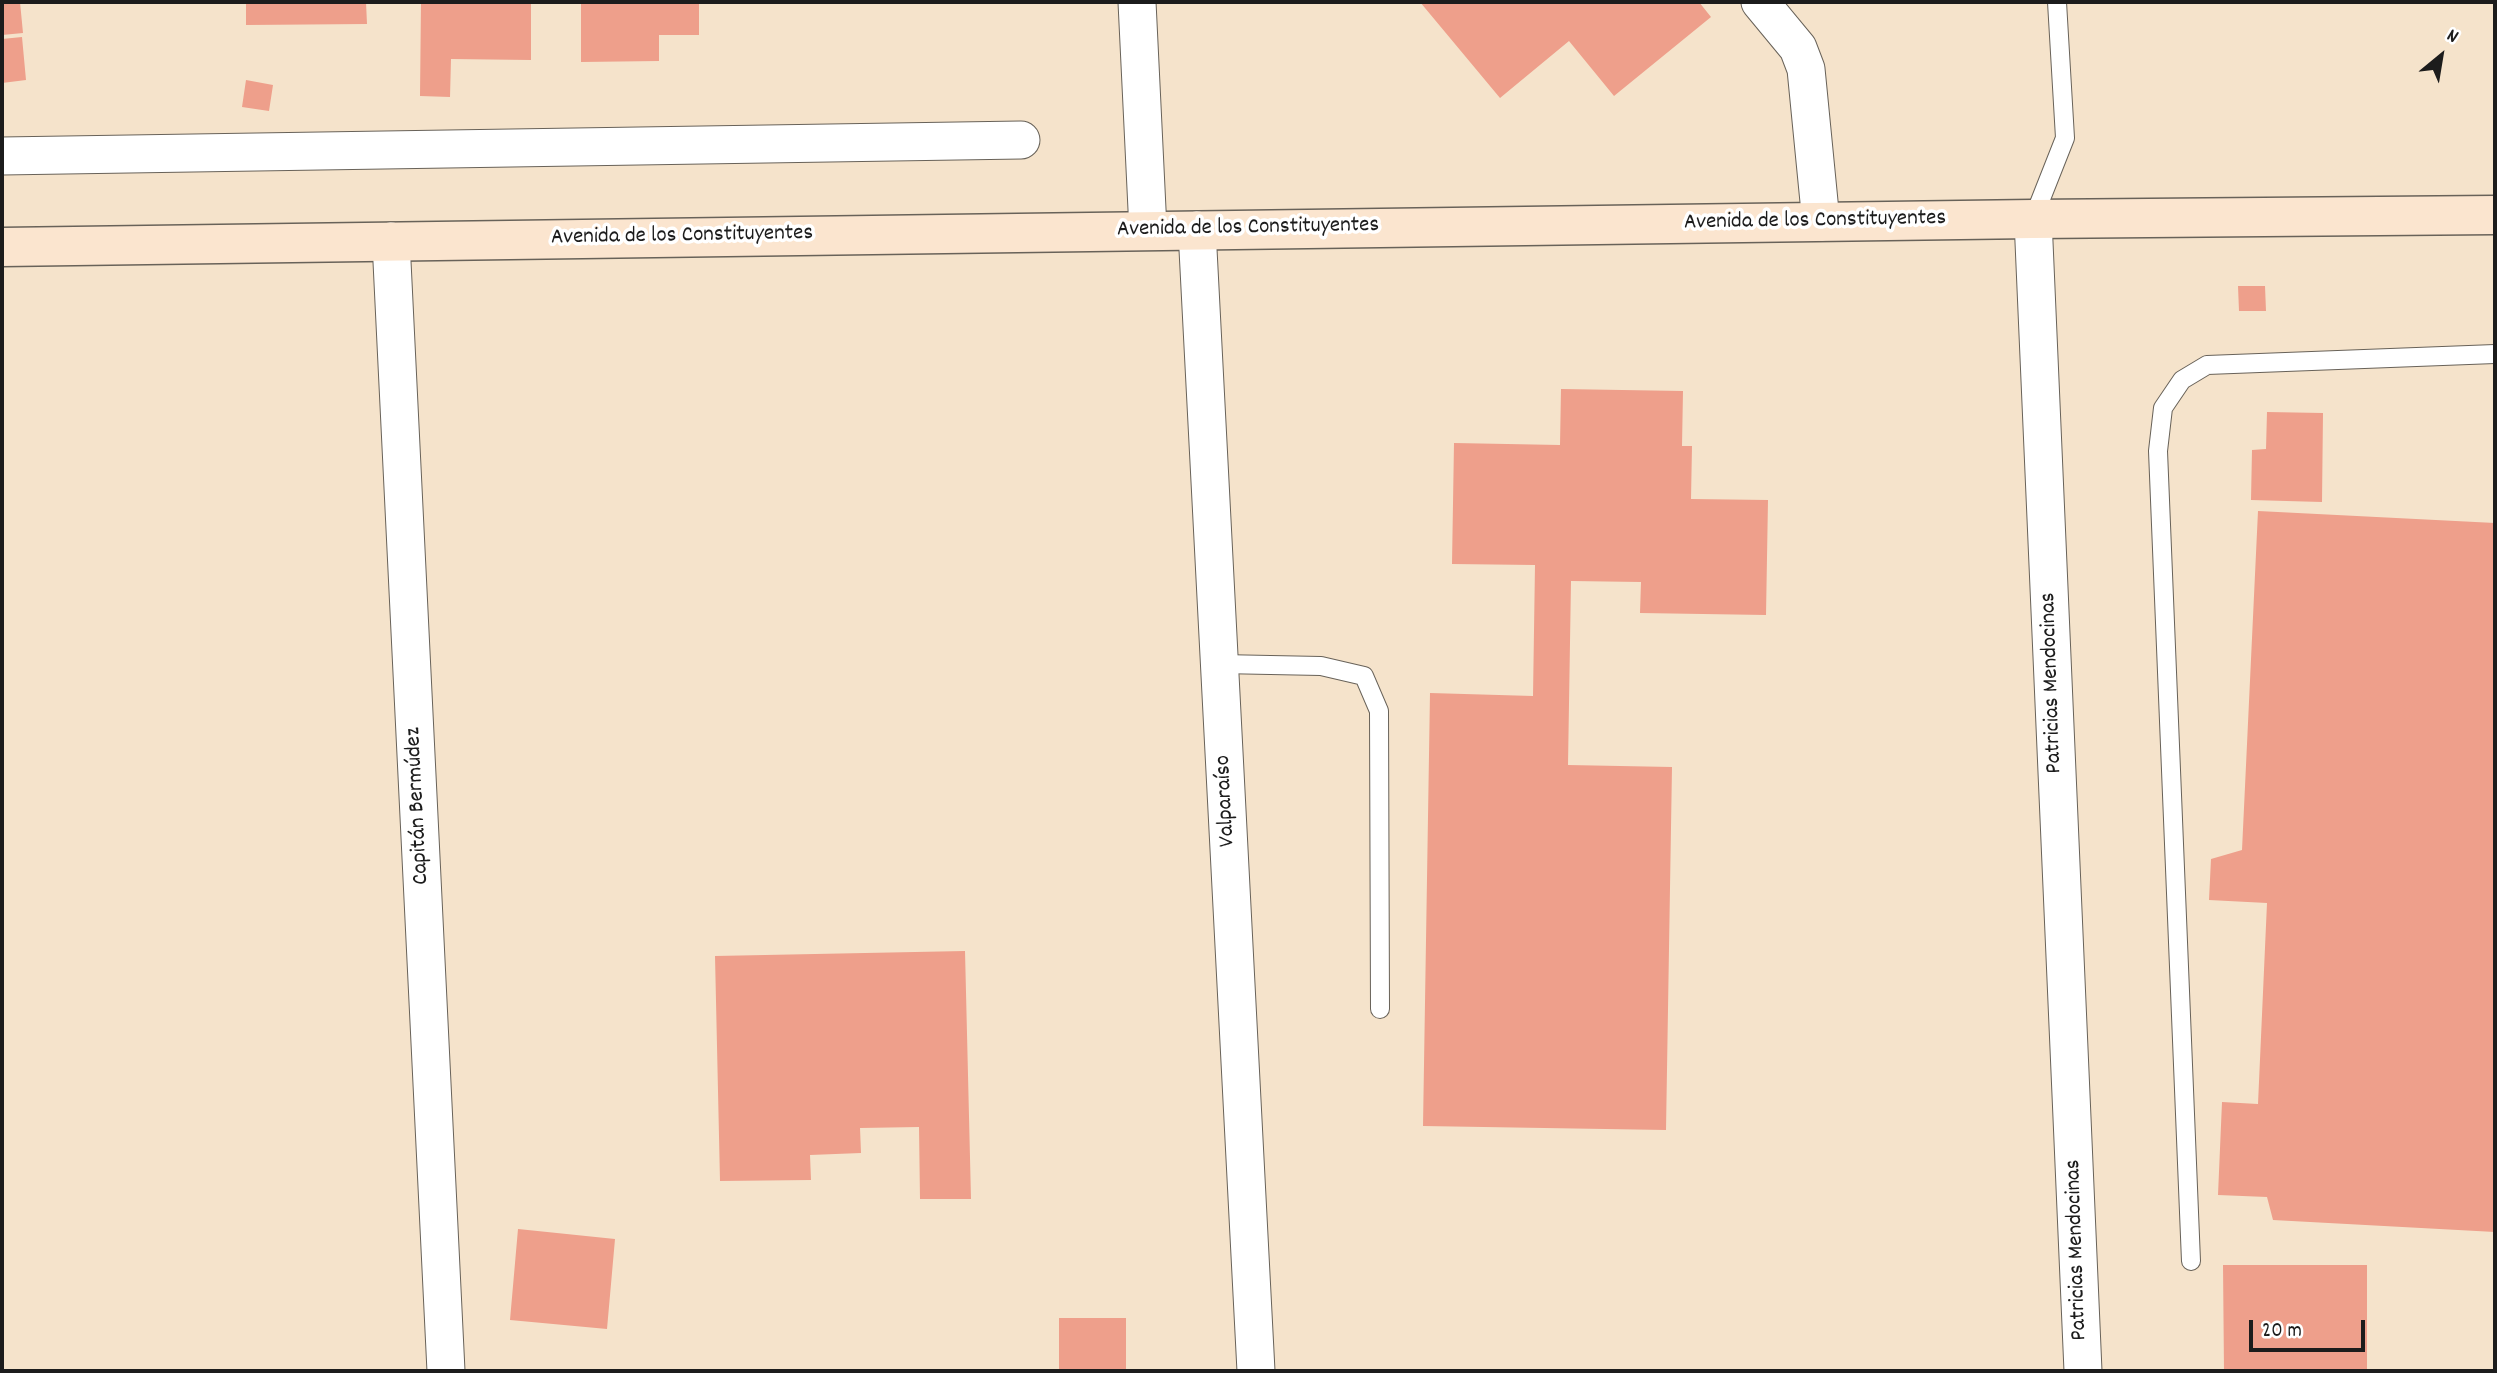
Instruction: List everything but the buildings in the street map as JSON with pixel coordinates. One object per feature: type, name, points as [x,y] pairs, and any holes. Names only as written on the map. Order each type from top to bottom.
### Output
[{"type":"main road","name":"Avenida de los Constituyentes","points":[[2,247],[1148,230],[2495,215]]},
{"type":"street","points":[[1137,2],[1148,230]]},
{"type":"street","points":[[1760,2],[1798,48],[1806,69],[1821,222]]},
{"type":"street","points":[[2,156],[1021,140]]},
{"type":"street","name":"Patricias Mendocinas","points":[[2033,219],[2083,1371]]},
{"type":"street","name":"Valparaíso","points":[[1197,230],[1256,1371]]},
{"type":"street","name":"Capitán Bermúdez","points":[[391,241],[446,1371]]},
{"type":"lane","name":"Patricias Mendocinas","points":[[2033,219],[2065,138],[2057,2]]},
{"type":"lane","points":[[2191,1261],[2158,451],[2163,408],[2182,380],[2207,365],[2495,354]]},
{"type":"lane","points":[[1220,664],[1321,666],[1364,676],[1380,711],[1380,1009]]}]
